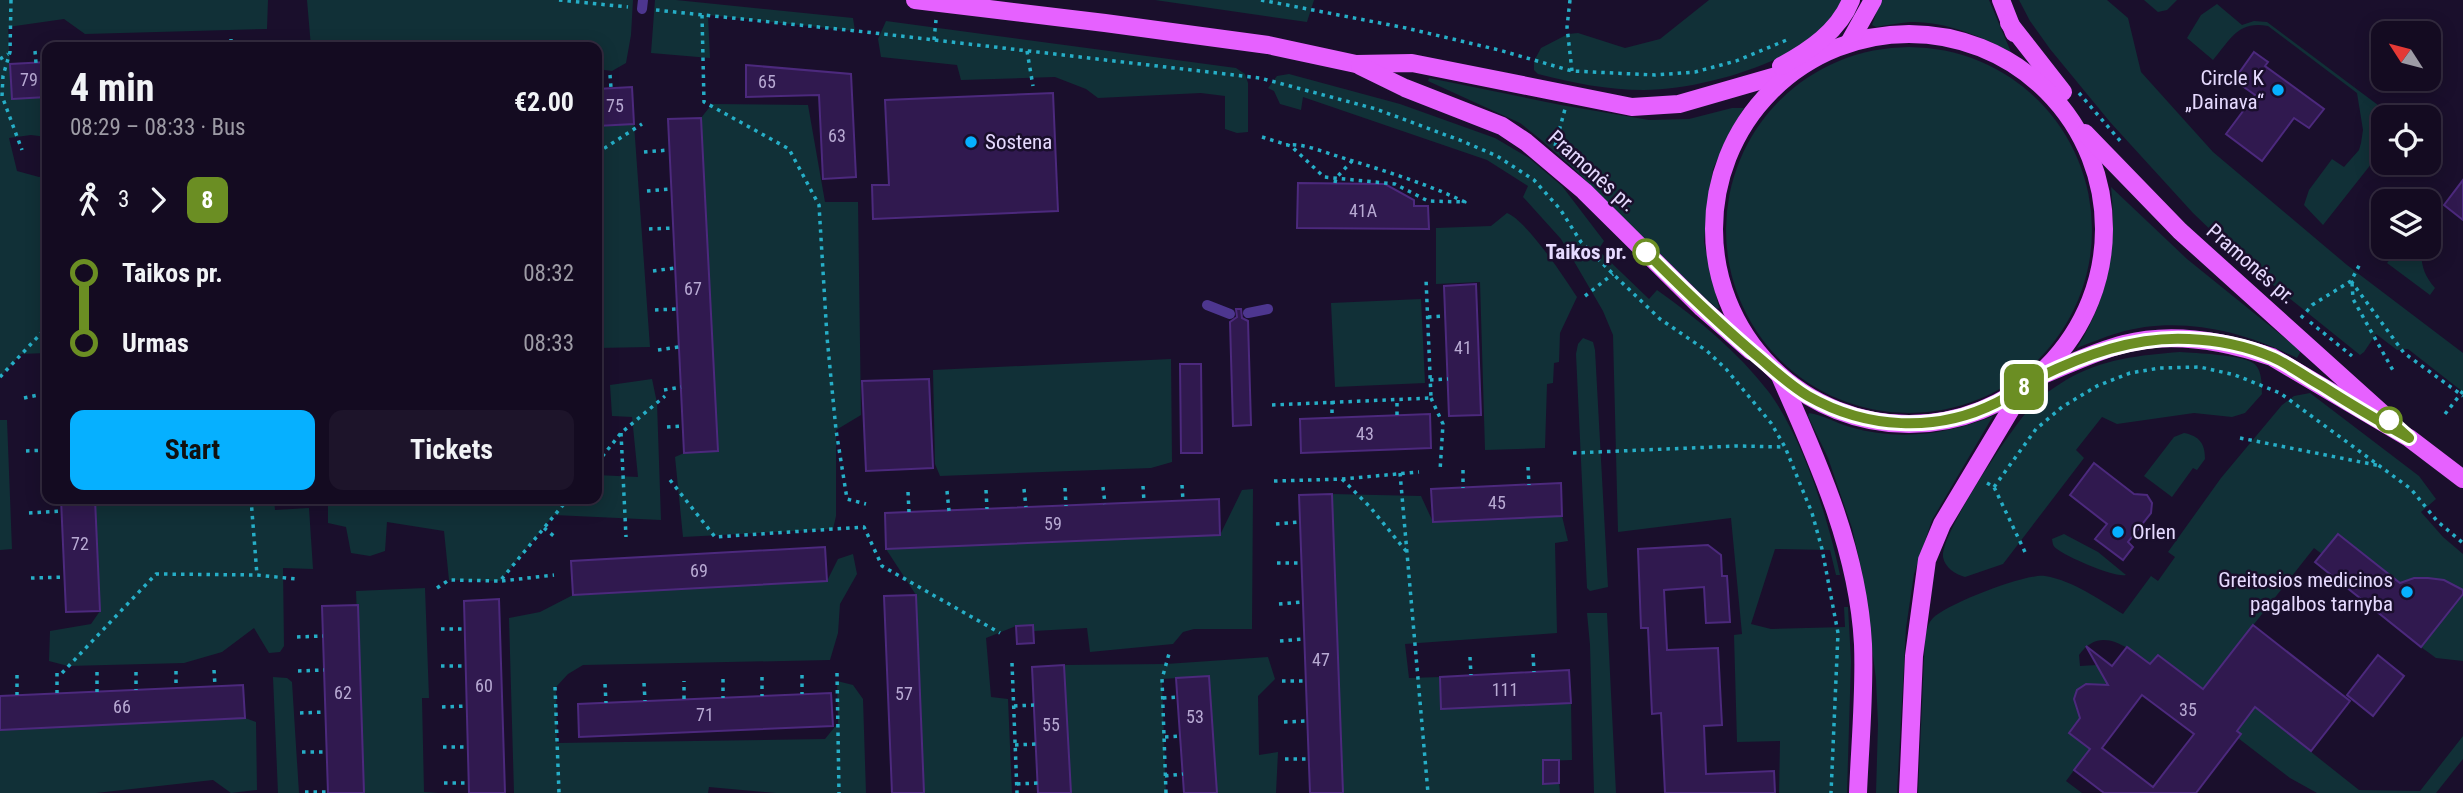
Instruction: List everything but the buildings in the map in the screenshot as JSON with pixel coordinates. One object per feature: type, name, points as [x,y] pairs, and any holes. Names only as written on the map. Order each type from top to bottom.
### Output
[{"type":"main road","name":"Pramonės pr.","points":[[915,0],[1268,45],[1356,64],[1412,64],[1632,107],[1679,104],[1794,71]]},
{"type":"main road","points":[[1742,85],[1784,64],[1822,40],[1840,20],[1850,0]]},
{"type":"main road","points":[[1849,43],[1873,0]]},
{"type":"main road","points":[[2001,0],[2025,57],[2071,118],[2088,149],[2100,183],[2105,219],[2103,256],[2094,290],[2080,324],[2059,354],[2030,382],[1997,403],[1966,415],[1934,422],[1900,424],[1868,420],[1836,410],[1806,395],[1765,362],[1735,318],[1721,282],[1714,243],[1715,203],[1724,165],[1741,129],[1764,97],[1794,71],[1849,43],[1867,37],[1901,33],[1935,34],[1969,42],[2000,55],[2050,92]]},
{"type":"main road","points":[[2009,23],[2145,195]]},
{"type":"main road","name":"Pramonės pr.","points":[[1356,64],[1405,88],[1502,126],[1550,160],[1721,326],[1765,362]]},
{"type":"main road","name":"Pramonės pr.","points":[[2071,118],[2214,264],[2291,329],[2409,438]]},
{"type":"main road","name":"Pramonės pr.","points":[[2030,382],[2124,344],[2159,338],[2215,342],[2272,357],[2409,438],[2463,478]]},
{"type":"main road","points":[[1780,376],[1839,518],[1856,595],[1863,644],[1858,793]]},
{"type":"main road","points":[[1908,793],[1914,656],[1927,560],[1942,524],[2030,382]]},
{"type":"lane","points":[[1207,304],[1230,314]]},
{"type":"lane","points":[[1248,313],[1268,309]]},
{"type":"path","points":[[11,0],[10,52],[3,76],[2,96],[22,150]]},
{"type":"path","points":[[559,0],[642,4],[702,15],[1260,78],[1376,109],[1497,156],[1534,180],[1560,209],[1581,242],[1661,319],[1707,351],[1726,369],[1771,423],[1785,447],[1812,513],[1822,549],[1838,633],[1831,793]]},
{"type":"path","points":[[1261,0],[1420,31],[1572,71],[1655,75],[1695,72],[1736,61],[1791,38]]},
{"type":"path","points":[[1550,160],[1568,96],[1572,71],[1567,27],[1570,0]]},
{"type":"path","points":[[702,15],[704,102],[789,149],[819,205],[827,337],[840,458],[847,499],[866,504]]},
{"type":"path","points":[[35,51],[36,63]]},
{"type":"path","points":[[1027,51],[1033,86]]},
{"type":"path","points":[[0,53],[10,52]]},
{"type":"path","points":[[0,59],[10,52]]},
{"type":"path","points":[[610,75],[611,88]]},
{"type":"path","points":[[2075,89],[2122,143]]},
{"type":"path","points":[[602,150],[642,124]]},
{"type":"path","points":[[1262,137],[1286,145],[1291,146],[1324,177],[1335,181],[1394,186],[1428,201],[1465,202],[1436,188],[1352,161],[1297,144],[1286,145]]},
{"type":"path","points":[[644,152],[669,150]]},
{"type":"path","points":[[1335,181],[1352,161]]},
{"type":"path","points":[[647,191],[671,190]]},
{"type":"path","points":[[649,229],[673,228]]},
{"type":"path","points":[[2352,356],[2304,314],[2312,305],[2351,281],[2361,261]]},
{"type":"path","points":[[653,271],[675,268]]},
{"type":"path","points":[[1585,296],[1613,274]]},
{"type":"path","points":[[1426,279],[1431,398],[1443,424],[1440,471]]},
{"type":"path","points":[[2351,281],[2353,299],[2395,374]]},
{"type":"path","points":[[2351,281],[2404,353],[2462,394],[2445,414]]},
{"type":"path","points":[[655,310],[677,309]]},
{"type":"path","points":[[1428,317],[1446,316]]},
{"type":"path","points":[[0,377],[42,332]]},
{"type":"path","points":[[658,350],[679,347]]},
{"type":"path","points":[[2025,552],[1994,487],[2036,429],[2062,407],[2097,386],[2130,373],[2160,368],[2200,367],[2235,375],[2280,393],[2383,466],[2411,489],[2437,521],[2463,543]]},
{"type":"path","points":[[1430,380],[1448,379]]},
{"type":"path","points":[[664,390],[681,387]]},
{"type":"path","points":[[24,398],[42,394]]},
{"type":"path","points":[[602,457],[621,433],[665,396]]},
{"type":"path","points":[[1272,405],[1431,398]]},
{"type":"path","points":[[1397,400],[1397,415]]},
{"type":"path","points":[[1332,401],[1332,418]]},
{"type":"path","points":[[667,427],[683,426]]},
{"type":"path","points":[[621,433],[626,537]]},
{"type":"path","points":[[2240,438],[2383,466]]},
{"type":"path","points":[[1573,453],[1737,446],[1785,447]]},
{"type":"path","points":[[26,451],[42,450]]},
{"type":"path","points":[[1528,467],[1529,485]]},
{"type":"path","points":[[1462,470],[1463,488]]},
{"type":"path","points":[[1274,481],[1342,479],[1419,472]]},
{"type":"path","points":[[1401,473],[1428,793]]},
{"type":"path","points":[[1342,479],[1370,507],[1407,553]]},
{"type":"path","points":[[670,480],[715,537],[864,527],[882,566],[1000,633]]},
{"type":"path","points":[[1182,485],[1183,501]]},
{"type":"path","points":[[1143,486],[1144,502]]},
{"type":"path","points":[[1103,487],[1105,504]]},
{"type":"path","points":[[1065,488],[1066,506]]},
{"type":"path","points":[[1024,489],[1026,507]]},
{"type":"path","points":[[986,490],[987,509]]},
{"type":"path","points":[[947,491],[949,511]]},
{"type":"path","points":[[908,492],[909,512]]},
{"type":"path","points":[[251,504],[257,575]]},
{"type":"path","points":[[500,581],[564,504]]},
{"type":"path","points":[[29,513],[62,511]]},
{"type":"path","points":[[1276,524],[1300,522]]},
{"type":"path","points":[[544,528],[555,537]]},
{"type":"path","points":[[1277,563],[1301,562]]},
{"type":"path","points":[[57,693],[60,673],[156,574],[257,575],[296,579]]},
{"type":"path","points":[[437,588],[449,580],[500,581],[554,575]]},
{"type":"path","points":[[31,578],[65,577]]},
{"type":"path","points":[[1279,604],[1303,602]]},
{"type":"path","points":[[441,629],[464,629]]},
{"type":"path","points":[[297,636],[323,636]]},
{"type":"path","points":[[1280,641],[1304,639]]},
{"type":"path","points":[[1166,793],[1162,679],[1170,650]]},
{"type":"path","points":[[1533,654],[1534,672]]},
{"type":"path","points":[[1470,657],[1471,675]]},
{"type":"path","points":[[1012,663],[1017,793]]},
{"type":"path","points":[[441,666],[465,666]]},
{"type":"path","points":[[214,670],[215,686]]},
{"type":"path","points":[[298,671],[324,670]]},
{"type":"path","points":[[176,671],[176,688]]},
{"type":"path","points":[[97,672],[97,692]]},
{"type":"path","points":[[136,672],[136,690]]},
{"type":"path","points":[[837,673],[839,793]]},
{"type":"path","points":[[17,674],[17,695]]},
{"type":"path","points":[[802,675],[802,694]]},
{"type":"path","points":[[762,677],[762,696]]},
{"type":"path","points":[[723,679],[723,698]]},
{"type":"path","points":[[684,681],[684,699]]},
{"type":"path","points":[[1282,681],[1306,681]]},
{"type":"path","points":[[644,683],[645,701]]},
{"type":"path","points":[[605,684],[606,703]]},
{"type":"path","points":[[555,687],[559,793]]},
{"type":"path","points":[[1163,698],[1178,697]]},
{"type":"path","points":[[1014,706],[1034,705]]},
{"type":"path","points":[[442,707],[467,706]]},
{"type":"path","points":[[300,713],[325,712]]},
{"type":"path","points":[[1284,722],[1307,721]]},
{"type":"path","points":[[1164,737],[1180,736]]},
{"type":"path","points":[[1015,745],[1036,744]]},
{"type":"path","points":[[443,747],[468,747]]},
{"type":"path","points":[[302,752],[326,752]]},
{"type":"path","points":[[1285,760],[1308,759]]},
{"type":"path","points":[[1165,776],[1183,774]]},
{"type":"path","points":[[444,783],[469,783]]},
{"type":"path","points":[[1017,784],[1038,783]]},
{"type":"path","points":[[305,792],[327,792]]},
{"type":"green space","points":[[0,0],[268,0],[267,29],[85,34],[64,19],[8,27],[12,98],[42,97],[42,136],[9,138],[17,171],[42,177],[42,353],[21,354],[0,377]]},
{"type":"green space","points":[[307,0],[633,0],[626,63],[612,71],[602,70],[602,42],[311,42]]},
{"type":"green space","points":[[655,0],[853,18],[855,31],[708,15],[710,58],[651,53]]},
{"type":"green space","points":[[1155,0],[1314,0],[1307,22]]},
{"type":"green space","points":[[1709,0],[1844,0],[1822,29],[1796,48],[1755,68],[1710,81],[1665,89],[1631,90],[1577,83],[1538,74],[1534,70],[1534,61],[1541,48],[1568,34],[1578,33],[1625,48],[1660,39]]},
{"type":"green space","points":[[1881,0],[1989,0],[2011,52],[1975,35],[1936,24],[1910,22],[1876,27],[1872,25]]},
{"type":"green space","points":[[2019,0],[2107,0],[2128,18],[2141,72],[2213,152],[2347,265],[2463,353],[2463,392],[2408,349],[2397,350],[2376,334],[2360,355],[2242,260],[2193,213],[2110,122],[2050,49]]},
{"type":"green space","points":[[2144,0],[2177,0],[2167,10],[2158,12]]},
{"type":"green space","points":[[2217,4],[2242,25],[2254,21],[2267,22],[2378,105],[2371,105],[2371,164],[2323,225],[2304,205],[2309,190],[2332,159],[2344,167],[2359,150],[2363,130],[2357,93],[2268,26],[2249,26],[2242,29],[2213,60],[2187,38],[2201,15]]},
{"type":"green space","points":[[886,21],[1236,68],[1245,74],[1248,83],[1248,132],[1237,133],[1225,129],[1225,96],[1201,93],[1098,98],[1086,89],[1055,77],[961,80],[957,65],[881,57],[878,39]]},
{"type":"green space","points":[[1909,47],[1945,50],[1979,61],[2011,78],[2039,100],[2061,128],[2078,160],[2089,194],[2092,230],[2089,266],[2078,300],[2061,332],[2039,360],[2011,382],[1979,399],[1945,410],[1909,413],[1873,410],[1839,399],[1807,382],[1779,360],[1757,332],[1740,300],[1729,266],[1726,230],[1729,194],[1740,160],[1757,128],[1779,100],[1807,78],[1839,61],[1873,50]]},
{"type":"green space","points":[[1289,74],[1400,104],[1495,138],[1529,158],[1562,186],[1604,241],[1598,250],[1649,299],[1657,290],[1702,325],[1730,349],[1768,391],[1792,431],[1813,479],[1840,575],[1836,575],[1830,550],[1775,549],[1751,624],[1771,629],[1845,627],[1844,607],[1848,607],[1851,661],[1847,793],[1779,793],[1780,741],[1737,742],[1734,635],[1742,634],[1731,518],[1618,532],[1613,335],[1603,311],[1561,239],[1523,197],[1528,186],[1487,160],[1303,97],[1301,110],[1280,104],[1274,91],[1268,88],[1277,76]]},
{"type":"green space","points":[[1429,78],[1649,120],[1689,119],[1732,108],[1744,108],[1713,169],[1707,210],[1704,242],[1719,308],[1698,292],[1573,168],[1520,123],[1428,81]]},
{"type":"green space","points":[[712,104],[808,105],[825,202],[858,202],[861,415],[836,430],[836,516],[833,529],[683,537],[675,457],[684,453],[718,450],[701,118]]},
{"type":"green space","points":[[634,124],[650,347],[602,348],[602,126]]},
{"type":"green space","points":[[2111,187],[2187,259],[2301,351],[2297,358],[2232,333],[2187,326],[2141,328],[2077,348],[2097,309],[2108,271],[2113,231]]},
{"type":"green space","points":[[1507,213],[1535,238],[1577,297],[1560,333],[1559,362],[1554,363],[1553,383],[1547,384],[1545,448],[1485,450],[1480,282],[1436,284],[1436,228],[1491,226]]},
{"type":"green space","points":[[2390,259],[2421,259],[2435,288],[2430,295],[2387,263]]},
{"type":"green space","points":[[1421,299],[1425,383],[1335,387],[1331,303]]},
{"type":"green space","points":[[1583,338],[1593,342],[1595,350],[1608,587],[1590,591],[1587,588],[1576,354],[1578,344]]},
{"type":"green space","points":[[2180,352],[2229,356],[2253,363],[2260,373],[2262,394],[2245,413],[2232,417],[2194,413],[2117,424],[2102,417],[2076,450],[2084,458],[2003,564],[1965,577],[1948,567],[1943,557],[1945,545],[1963,507],[2005,442],[2039,399],[2066,380],[2093,367],[2136,357]]},
{"type":"green space","points":[[1171,359],[1172,462],[1151,468],[940,476],[935,464],[933,370]]},
{"type":"green space","points":[[652,379],[657,403],[661,520],[554,515],[500,581],[449,580],[444,531],[387,522],[385,551],[370,556],[351,553],[346,527],[328,523],[328,504],[602,504],[602,475],[638,477],[632,417],[612,416],[610,385]]},
{"type":"green space","points":[[2310,393],[2419,476],[2436,499],[2421,512],[2443,537],[2463,554],[2463,590],[2432,579],[2400,583],[2338,534],[2322,554],[2314,548],[2214,675],[2359,790],[2420,791],[2463,736],[2463,759],[2436,793],[2317,793],[2290,778],[2238,738],[2237,731],[2245,720],[2158,655],[2150,664],[2124,646],[2105,640],[2087,646],[2079,655],[2080,666],[2097,665],[2111,677],[2101,690],[2085,685],[2077,690],[2074,699],[2090,749],[2066,781],[2082,793],[1918,793],[1925,637],[1933,618],[1954,605],[1987,591],[2035,576],[2056,578],[2076,586],[2123,614],[2151,576],[2158,581],[2175,557],[2168,552],[2221,478],[2282,405],[2294,396]]},
{"type":"green space","points":[[1809,413],[1850,427],[1904,435],[1940,432],[1993,416],[1932,520],[1914,574],[1906,628],[1897,793],[1876,793],[1876,679],[1862,572],[1852,528]]},
{"type":"green space","points":[[0,420],[7,420],[12,549],[0,550]]},
{"type":"green space","points":[[2184,433],[2200,441],[2205,459],[2197,470],[2193,468],[2172,497],[2144,476],[2174,437]]},
{"type":"green space","points":[[1253,489],[1252,629],[1194,629],[1183,632],[1173,644],[1090,652],[1087,628],[1034,631],[1033,625],[1016,626],[986,638],[991,697],[1008,699],[1012,793],[924,793],[916,595],[886,549],[1220,535],[1242,490]]},
{"type":"green space","points":[[1332,494],[1421,496],[1433,522],[1562,516],[1568,541],[1555,543],[1557,633],[1405,644],[1409,678],[1440,677],[1442,709],[1571,703],[1572,760],[1543,761],[1543,783],[1559,783],[1560,793],[1343,793]]},
{"type":"green space","points":[[95,504],[274,504],[275,510],[309,508],[313,569],[283,568],[284,646],[280,652],[269,653],[254,628],[222,652],[184,663],[68,666],[49,661],[50,631],[91,624],[100,611]]},
{"type":"green space","points":[[2064,534],[2098,552],[2126,575],[2091,566],[2057,549],[2052,539]]},
{"type":"green space","points":[[853,554],[857,574],[840,604],[838,633],[830,660],[583,665],[568,674],[556,687],[557,743],[825,739],[838,723],[837,681],[853,685],[863,699],[866,793],[776,793],[709,787],[708,793],[514,793],[509,618],[540,612],[573,595],[827,581],[838,559]]},
{"type":"green space","points":[[425,588],[429,698],[422,698],[424,792],[439,793],[364,793],[356,591]]},
{"type":"green space","points":[[2463,594],[2463,661],[2436,658],[2421,647]]},
{"type":"green space","points":[[1587,613],[1607,613],[1616,793],[1594,793]]},
{"type":"green space","points":[[1268,657],[1275,679],[1258,696],[1259,755],[1278,752],[1276,793],[1217,793],[1209,676],[1162,679],[1166,793],[1071,793],[1064,665],[1166,664]]},
{"type":"green space","points":[[273,677],[287,678],[292,682],[299,793],[278,793]]},
{"type":"green space","points":[[245,718],[256,722],[257,790],[231,793],[213,780],[96,793],[0,793],[0,730]]},
{"type":"bus line","name":"8","points":[[1646,252],[1731,335],[1780,376],[1806,395],[1836,410],[1868,420],[1900,424],[1934,422],[1966,415],[1997,403],[2034,379],[2081,359],[2124,344],[2159,338],[2215,342],[2272,357],[2409,438],[2389,420]]},
{"type":"place","name":"Circle K „Dainava“","points":[[2278,90]]},
{"type":"place","name":"Sostena","points":[[971,142]]},
{"type":"place","name":"Taikos pr.","points":[[1646,252]]},
{"type":"place","name":"Orlen","points":[[2118,532]]},
{"type":"place","name":"Greitosios medicinos pagalbos tarnyba","points":[[2407,592]]}]
